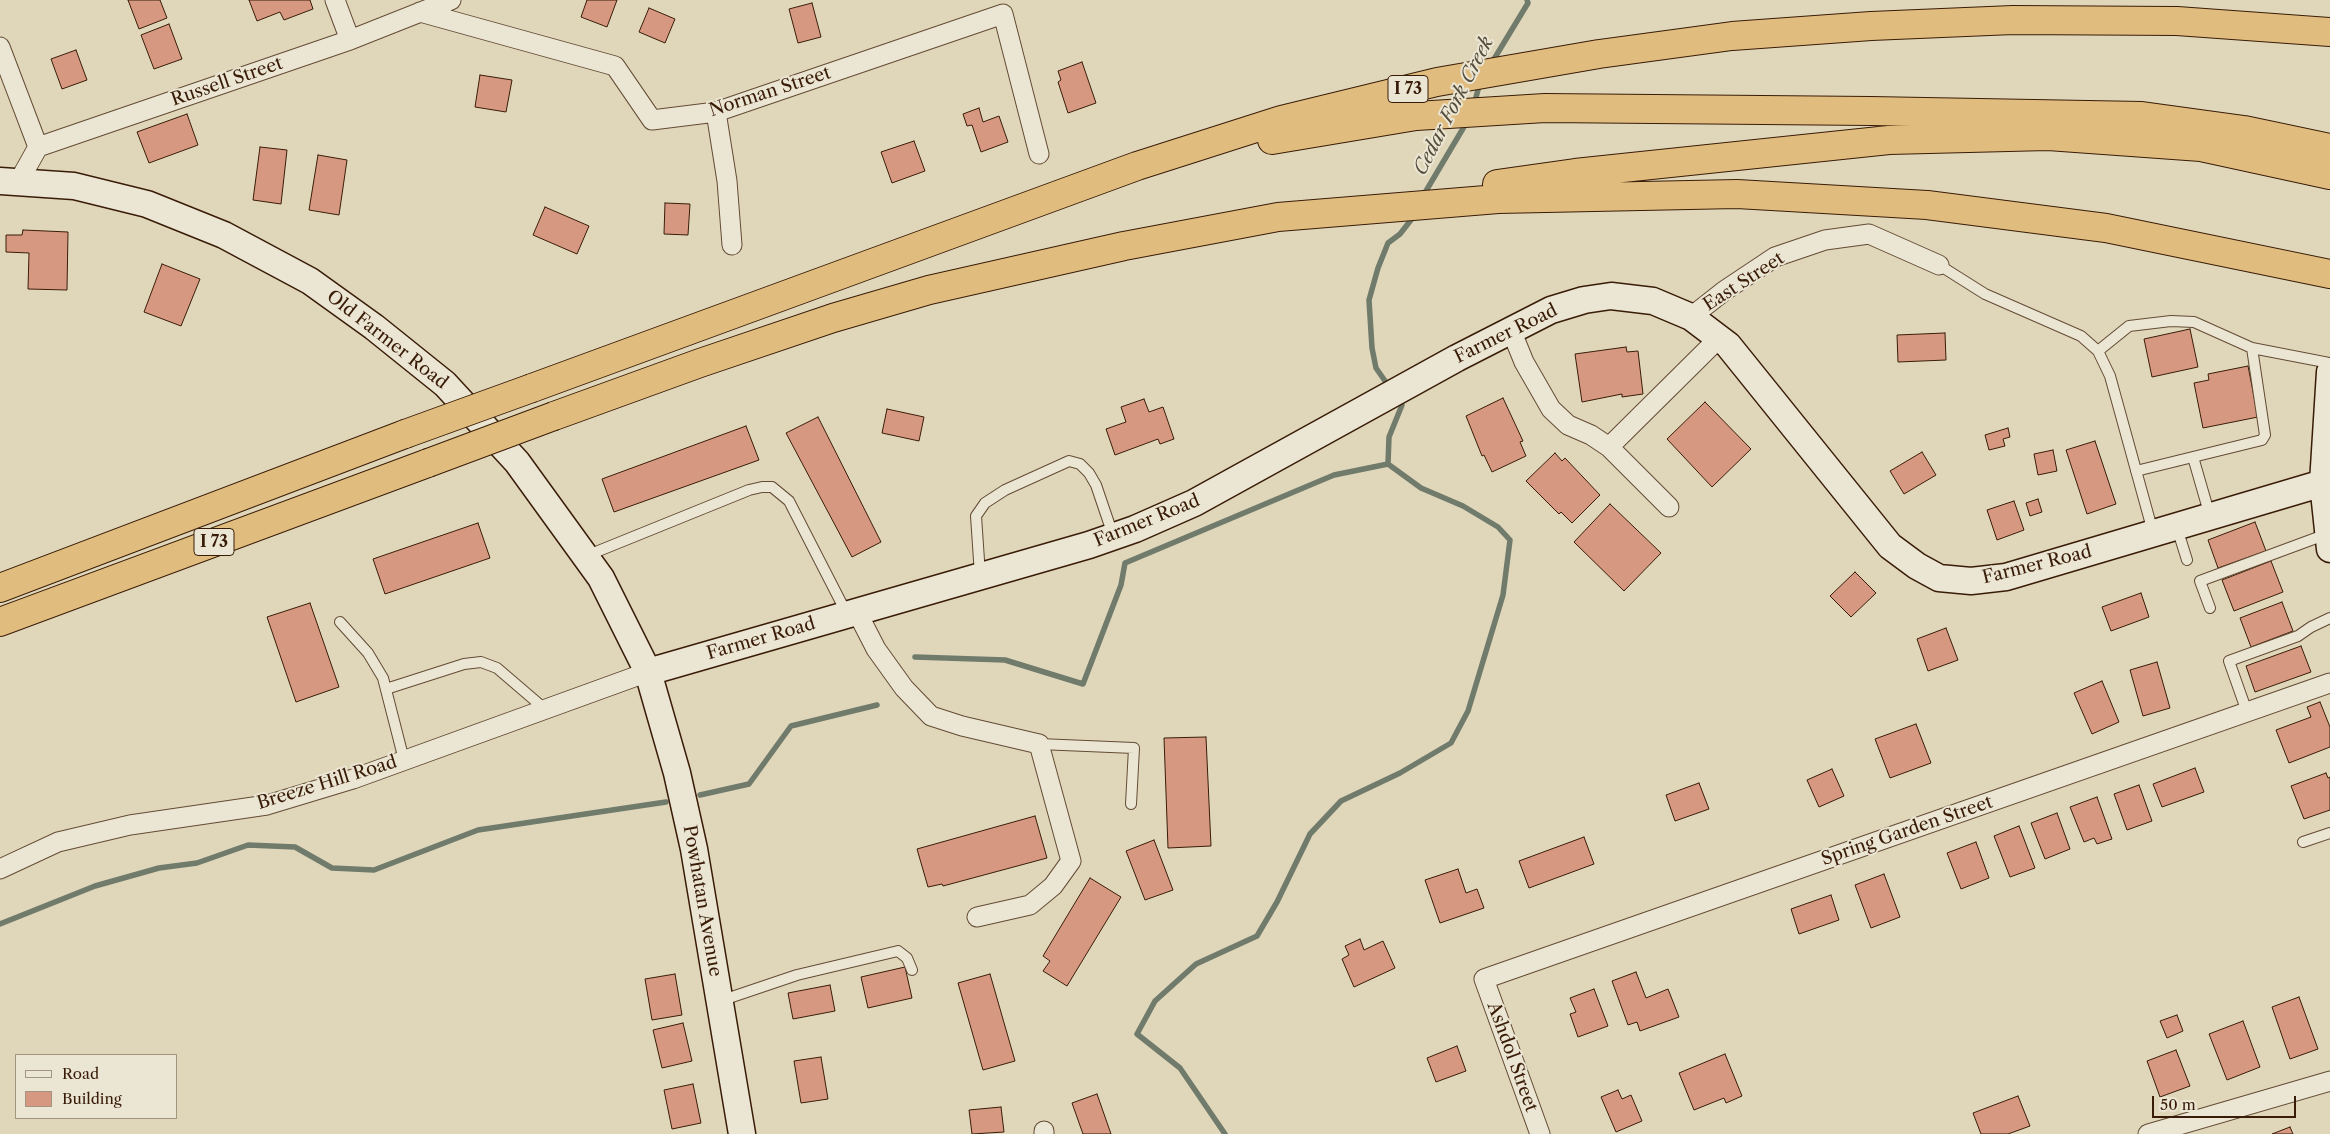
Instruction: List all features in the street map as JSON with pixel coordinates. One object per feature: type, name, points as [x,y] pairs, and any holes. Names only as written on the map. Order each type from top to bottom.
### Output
[{"type":"highway","name":"I 73","points":[[0,588],[404,434],[1137,166],[1282,120],[1437,82],[1600,54],[1732,36],[1871,26],[2013,20],[2177,22],[2330,32]]},
{"type":"highway","points":[[1137,166],[1294,136],[1416,116],[1545,108],[1881,111],[2142,116],[2244,130],[2330,148]]},
{"type":"highway","points":[[1278,216],[1575,173],[1889,140],[2048,136],[2201,147],[2330,175]]},
{"type":"highway","name":"I 73","points":[[0,622],[700,362],[833,318],[929,290],[1124,246],[1278,216],[1498,199],[1747,194],[1926,204],[2106,228],[2330,274]]},
{"type":"street","points":[[335,0],[350,40]]},
{"type":"street","name":"Russell Street","points":[[38,147],[350,40],[451,0]]},
{"type":"street","name":"Norman Street","points":[[420,12],[615,66],[652,120],[716,112],[1003,14],[1039,154]]},
{"type":"street","points":[[0,48],[38,147],[10,181]]},
{"type":"street","points":[[716,112],[727,181],[732,245]]},
{"type":"street","name":"Old Farmer Road","points":[[10,181],[74,186],[147,204],[224,235],[310,281],[374,328],[445,384],[517,462],[601,578],[648,672]]},
{"type":"street","name":"East Street","points":[[1691,317],[1724,291],[1776,257],[1825,240],[1869,234],[1939,265]]},
{"type":"street","name":"Farmer Road","points":[[648,672],[1113,536],[1194,503],[1380,400],[1551,310],[1584,300],[1611,296],[1653,301],[1691,317],[1728,345],[1890,546],[1917,566],[1939,578],[1971,582],[2006,577],[2210,517],[2326,470]]},
{"type":"street","points":[[1511,330],[1524,362],[1551,409],[1568,425],[1591,435],[1609,447],[1669,507]]},
{"type":"street","points":[[1609,447],[1719,338]]},
{"type":"street","points":[[2329,541],[2326,470],[2330,372]]},
{"type":"street","points":[[852,613],[904,688],[932,716],[962,726],[1039,744],[1071,861],[1053,886],[1030,906],[977,918]]},
{"type":"street","name":"Breeze Hill Road","points":[[0,870],[58,842],[130,825],[266,805],[352,779],[648,672]]},
{"type":"street","name":"Powhatan Avenue","points":[[648,672],[678,773],[694,849],[742,1134]]},
{"type":"street","name":"Spring Garden Street","points":[[1484,980],[2330,683]]},
{"type":"street","name":"Ashdol Street","points":[[1484,980],[1540,1134]]},
{"type":"street","points":[[2148,1134],[2199,1127],[2330,1081]]},
{"type":"lane","points":[[1939,265],[1984,294],[2080,336],[2098,351],[2110,376],[2136,471],[2165,530],[2187,560]]},
{"type":"lane","points":[[2098,351],[2129,326],[2171,321],[2194,322],[2252,348],[2330,363]]},
{"type":"lane","points":[[2136,471],[2255,442],[2266,435],[2252,348]]},
{"type":"lane","points":[[2193,457],[2210,517]]},
{"type":"lane","points":[[980,576],[976,544],[976,516],[985,503],[1005,490],[1068,461],[1080,464],[1089,473],[1104,506],[1113,536]]},
{"type":"lane","points":[[585,556],[750,490],[772,487],[789,501],[852,613]]},
{"type":"lane","points":[[2210,608],[2200,581],[2329,541]]},
{"type":"lane","points":[[2247,712],[2229,661],[2298,636],[2330,618]]},
{"type":"lane","points":[[340,622],[368,653],[383,678],[404,760]]},
{"type":"lane","points":[[386,690],[464,664],[481,662],[497,668],[546,710]]},
{"type":"lane","points":[[1039,744],[1134,748],[1131,804]]},
{"type":"lane","points":[[2304,842],[2330,833]]},
{"type":"lane","points":[[720,1001],[797,975],[898,951],[907,958],[912,970]]},
{"type":"building","points":[[128,0],[160,0],[167,18],[139,29]]},
{"type":"building","points":[[249,0],[310,0],[313,9],[284,20],[280,12],[257,21]]},
{"type":"building","points":[[587,0],[617,0],[607,27],[581,17]]},
{"type":"building","points":[[812,3],[821,37],[798,43],[789,9]]},
{"type":"building","points":[[649,8],[675,19],[665,43],[639,32]]},
{"type":"building","points":[[169,24],[182,59],[154,69],[141,35]]},
{"type":"building","points":[[76,50],[87,80],[62,89],[51,59]]},
{"type":"building","points":[[1082,62],[1096,103],[1068,113],[1058,82],[1061,80],[1058,71]]},
{"type":"building","points":[[480,75],[512,80],[506,112],[475,107]]},
{"type":"building","points":[[979,108],[983,122],[999,116],[1008,142],[981,152],[972,125],[967,126],[963,114]]},
{"type":"building","points":[[187,114],[198,145],[149,163],[137,132]]},
{"type":"building","points":[[914,141],[925,171],[892,183],[881,152]]},
{"type":"building","points":[[260,147],[287,150],[281,204],[253,200]]},
{"type":"building","points":[[318,155],[347,160],[339,215],[309,210]]},
{"type":"building","points":[[665,203],[690,204],[688,235],[664,234]]},
{"type":"building","points":[[545,207],[589,226],[577,254],[533,235]]},
{"type":"building","points":[[23,230],[68,232],[67,290],[28,289],[29,253],[6,252],[6,235],[22,235]]},
{"type":"building","points":[[162,264],[200,279],[181,326],[144,312]]},
{"type":"building","points":[[2190,329],[2198,367],[2152,377],[2144,339]]},
{"type":"building","points":[[1945,333],[1946,360],[1898,362],[1897,335]]},
{"type":"building","points":[[1626,347],[1627,352],[1638,351],[1643,394],[1622,397],[1622,394],[1582,402],[1575,354]]},
{"type":"building","points":[[2248,366],[2258,417],[2203,428],[2194,383],[2209,380],[2208,374]]},
{"type":"building","points":[[1503,398],[1523,441],[1520,442],[1526,456],[1492,472],[1484,455],[1482,456],[1466,416]]},
{"type":"building","points":[[1144,399],[1149,412],[1163,407],[1174,439],[1160,444],[1158,439],[1115,455],[1106,429],[1126,422],[1121,407]]},
{"type":"building","points":[[1705,402],[1751,449],[1712,487],[1667,439]]},
{"type":"building","points":[[887,409],[924,417],[919,441],[882,433]]},
{"type":"building","points":[[818,417],[881,542],[852,557],[786,433]]},
{"type":"building","points":[[746,426],[759,460],[614,512],[602,479]]},
{"type":"building","points":[[2008,428],[2010,437],[2003,439],[2005,446],[1989,450],[1985,435]]},
{"type":"building","points":[[2095,441],[2116,504],[2087,514],[2066,450]]},
{"type":"building","points":[[2053,450],[2057,471],[2038,475],[2034,454]]},
{"type":"building","points":[[1922,452],[1936,475],[1904,494],[1890,471]]},
{"type":"building","points":[[1555,453],[1562,461],[1565,458],[1600,495],[1572,523],[1561,512],[1559,514],[1526,481]]},
{"type":"building","points":[[2038,499],[2042,512],[2030,516],[2026,503]]},
{"type":"building","points":[[2014,501],[2024,530],[1997,540],[1987,510]]},
{"type":"building","points":[[1610,504],[1661,553],[1624,591],[1574,542]]},
{"type":"building","points":[[2255,522],[2266,551],[2218,568],[2208,540]]},
{"type":"building","points":[[478,523],[490,558],[385,594],[373,559]]},
{"type":"building","points":[[2271,561],[2283,592],[2234,611],[2222,580]]},
{"type":"building","points":[[1855,572],[1876,593],[1851,617],[1830,596]]},
{"type":"building","points":[[2141,593],[2149,617],[2111,631],[2102,607]]},
{"type":"building","points":[[2282,602],[2293,631],[2251,647],[2240,618]]},
{"type":"building","points":[[310,603],[339,687],[296,702],[267,617]]},
{"type":"building","points":[[1946,628],[1958,660],[1928,671],[1917,639]]},
{"type":"building","points":[[2301,646],[2311,672],[2255,692],[2246,666]]},
{"type":"building","points":[[2157,662],[2170,708],[2143,716],[2130,670]]},
{"type":"building","points":[[2102,681],[2119,722],[2092,734],[2074,693]]},
{"type":"building","points":[[2320,702],[2330,727],[2330,747],[2289,763],[2276,730],[2311,717],[2307,707]]},
{"type":"building","points":[[1916,724],[1931,763],[1890,778],[1875,739]]},
{"type":"building","points":[[1206,737],[1211,846],[1168,848],[1164,738]]},
{"type":"building","points":[[2195,768],[2204,792],[2162,807],[2153,784]]},
{"type":"building","points":[[1832,769],[1844,796],[1819,807],[1807,780]]},
{"type":"building","points":[[2326,773],[2328,778],[2330,777],[2330,810],[2304,819],[2291,786]]},
{"type":"building","points":[[1699,783],[1709,809],[1675,821],[1666,795]]},
{"type":"building","points":[[2139,785],[2152,821],[2127,830],[2114,794]]},
{"type":"building","points":[[2097,797],[2112,839],[2097,844],[2094,838],[2084,842],[2070,807]]},
{"type":"building","points":[[2057,813],[2070,849],[2045,859],[2031,823]]},
{"type":"building","points":[[1035,816],[1047,858],[943,886],[942,884],[928,887],[917,849]]},
{"type":"building","points":[[2019,826],[2035,868],[2010,877],[1994,836]]},
{"type":"building","points":[[1584,837],[1594,864],[1529,888],[1519,861]]},
{"type":"building","points":[[1154,840],[1173,890],[1145,900],[1126,851]]},
{"type":"building","points":[[1976,842],[1989,878],[1961,889],[1947,853]]},
{"type":"building","points":[[1458,869],[1466,893],[1477,889],[1484,908],[1440,923],[1425,880]]},
{"type":"building","points":[[1884,874],[1900,917],[1871,928],[1855,885]]},
{"type":"building","points":[[1090,878],[1121,897],[1067,986],[1043,971],[1050,961],[1043,956]]},
{"type":"building","points":[[1831,895],[1839,920],[1799,934],[1791,909]]},
{"type":"building","points":[[1360,939],[1364,950],[1383,941],[1395,968],[1354,987],[1342,959],[1349,955],[1345,946]]},
{"type":"building","points":[[905,967],[912,998],[868,1008],[861,977]]},
{"type":"building","points":[[1636,972],[1646,998],[1668,989],[1679,1017],[1640,1031],[1637,1022],[1628,1025],[1612,981]]},
{"type":"building","points":[[675,974],[682,1015],[652,1020],[645,979]]},
{"type":"building","points":[[990,974],[1015,1061],[983,1070],[958,983]]},
{"type":"building","points":[[830,985],[835,1011],[793,1019],[788,993]]},
{"type":"building","points":[[1594,989],[1608,1026],[1578,1037],[1570,1014],[1576,1012],[1570,998]]},
{"type":"building","points":[[2299,997],[2318,1049],[2290,1059],[2272,1007]]},
{"type":"building","points":[[2177,1015],[2183,1031],[2167,1038],[2160,1021]]},
{"type":"building","points":[[2243,1021],[2260,1067],[2227,1080],[2209,1034]]},
{"type":"building","points":[[683,1023],[692,1061],[662,1068],[653,1030]]},
{"type":"building","points":[[1457,1046],[1466,1071],[1436,1082],[1427,1058]]},
{"type":"building","points":[[2176,1050],[2190,1086],[2160,1097],[2147,1061]]},
{"type":"building","points":[[1725,1054],[1742,1096],[1726,1103],[1724,1098],[1694,1110],[1679,1073]]},
{"type":"building","points":[[821,1057],[828,1099],[801,1103],[794,1061]]},
{"type":"building","points":[[693,1084],[701,1123],[672,1129],[664,1090]]},
{"type":"building","points":[[1618,1090],[1622,1099],[1631,1095],[1642,1121],[1616,1132],[1601,1097]]},
{"type":"building","points":[[1097,1094],[1111,1134],[1083,1134],[1072,1103]]},
{"type":"building","points":[[2018,1096],[2030,1126],[2008,1134],[1981,1134],[1973,1113]]},
{"type":"building","points":[[1001,1107],[1004,1132],[972,1134],[969,1110]]},
{"type":"building","points":[[2290,1127],[2293,1134],[2272,1134]]},
{"type":"waterway","name":"Cedar Fork Creek","points":[[1491,64],[1528,3],[1527,0]]},
{"type":"waterway","name":"Cedar Fork Creek","points":[[1474,105],[1480,82]]},
{"type":"waterway","name":"Cedar Fork Creek","points":[[1423,196],[1468,120]]},
{"type":"waterway","name":"Cedar Fork Creek","points":[[1390,388],[1376,368],[1372,348],[1369,300],[1378,268],[1388,243],[1400,234],[1414,216]]},
{"type":"waterway","name":"Cedar Fork Creek","points":[[1225,1134],[1180,1068],[1137,1034],[1155,1001],[1196,964],[1257,936],[1277,902],[1310,834],[1341,801],[1400,773],[1451,743],[1468,711],[1503,595],[1510,540],[1498,527],[1463,506],[1421,488],[1388,464],[1389,437],[1402,405],[1397,398]]},
{"type":"waterway","points":[[915,657],[1005,660],[1083,684],[1121,585],[1125,563],[1334,475],[1388,464]]},
{"type":"waterway","points":[[700,795],[749,784],[791,726],[877,705]]},
{"type":"waterway","points":[[0,924],[95,886],[159,868],[197,863],[248,845],[295,847],[332,868],[374,870],[478,830],[666,802]]}]
